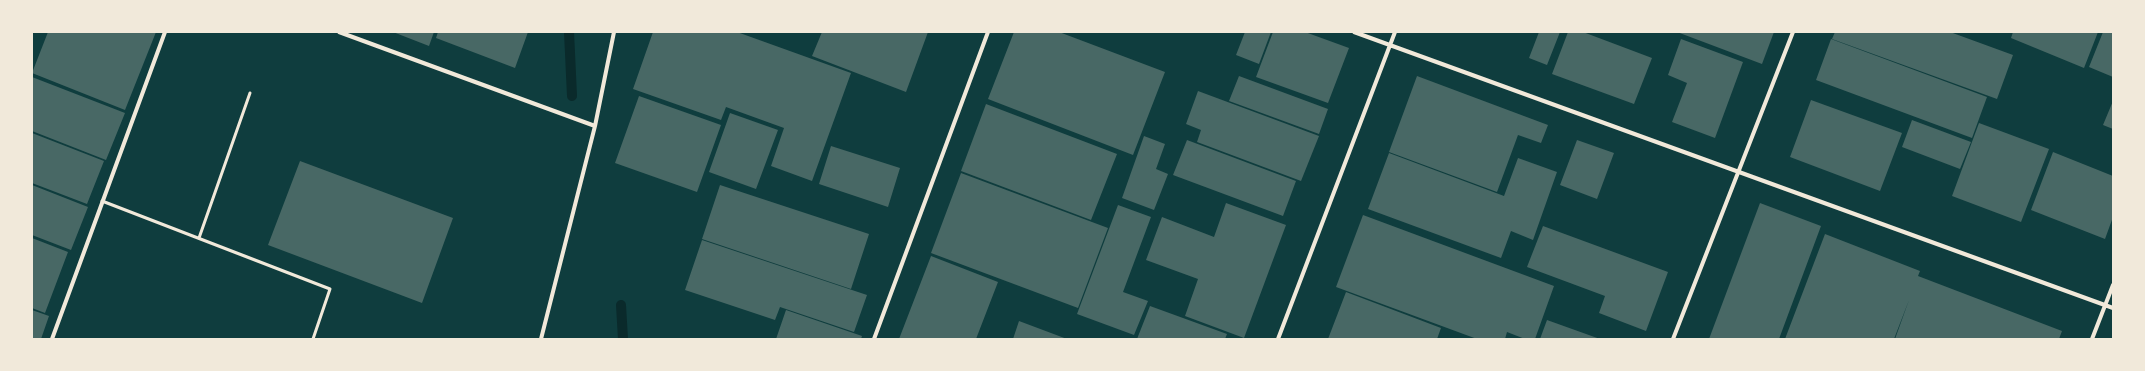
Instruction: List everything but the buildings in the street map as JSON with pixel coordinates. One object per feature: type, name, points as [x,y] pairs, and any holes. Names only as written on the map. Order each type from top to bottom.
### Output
[{"type":"street","points":[[52,339],[165,32]]},
{"type":"street","points":[[339,32],[595,126]]},
{"type":"street","points":[[541,339],[595,126],[614,32]]},
{"type":"street","points":[[874,339],[988,32]]},
{"type":"street","points":[[1354,32],[1740,171],[2113,308]]},
{"type":"street","points":[[1278,339],[1395,32]]},
{"type":"street","points":[[1673,339],[1740,171],[1792,32]]},
{"type":"street","points":[[2092,339],[2113,285]]},
{"type":"lane","points":[[199,238],[250,93]]},
{"type":"lane","points":[[102,201],[330,289],[313,339]]},
{"type":"waterway","points":[[569,32],[572,96]]},
{"type":"waterway","points":[[621,305],[623,339]]}]
